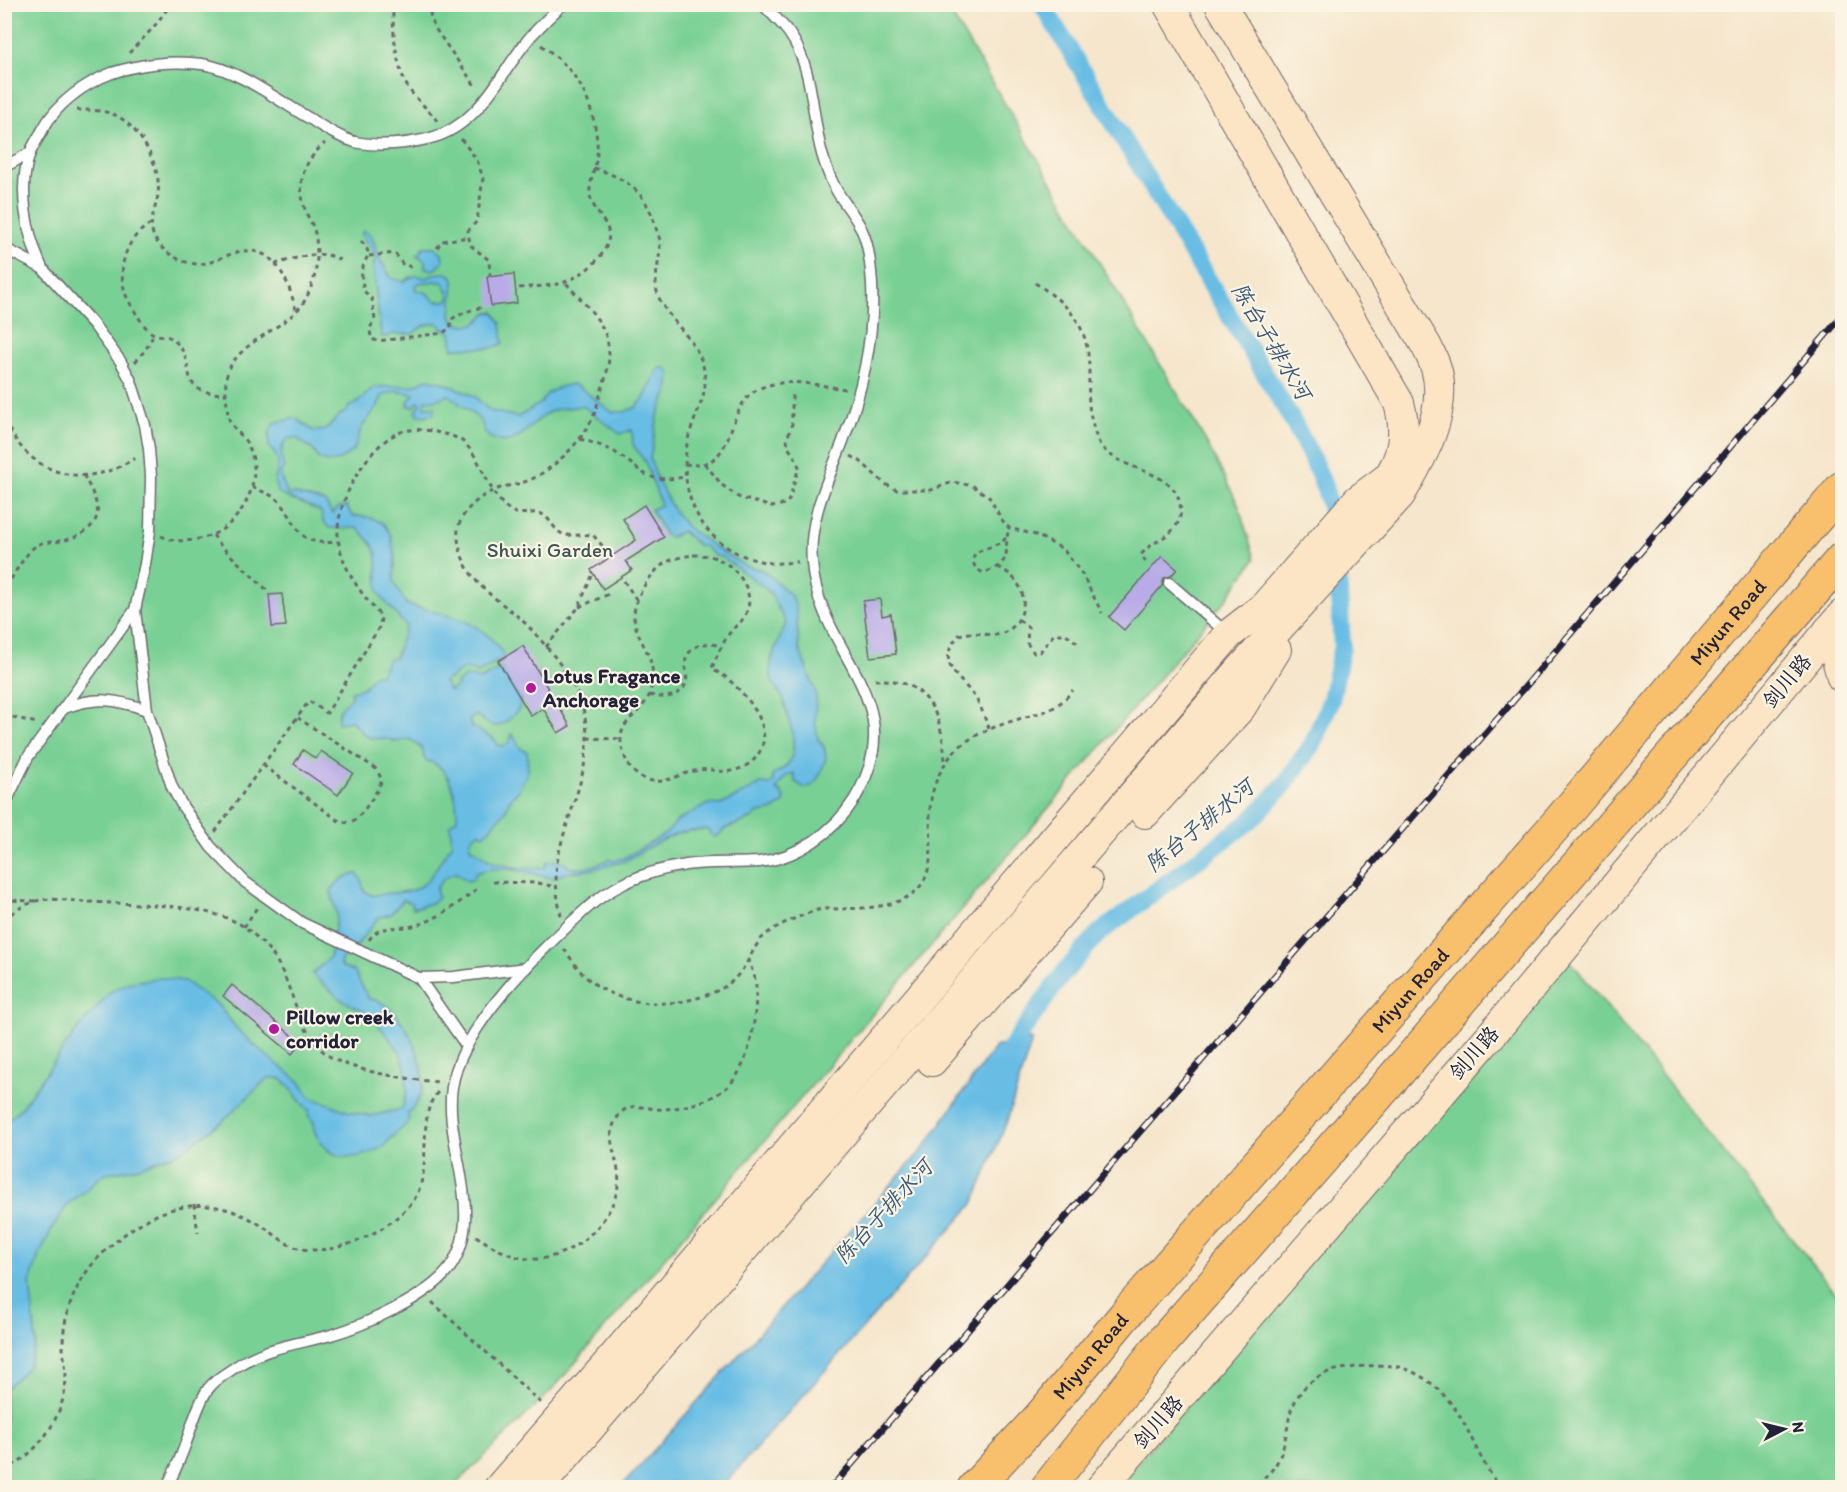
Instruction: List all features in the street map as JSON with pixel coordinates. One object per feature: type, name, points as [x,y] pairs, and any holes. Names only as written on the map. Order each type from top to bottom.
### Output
[{"type":"highway","name":"Miyun Road","points":[[974,1488],[1041,1416],[1138,1300],[1547,834],[1842,489]]},
{"type":"highway","points":[[1047,1488],[1165,1339],[1842,559]]},
{"type":"street","points":[[1168,4],[1399,403],[1404,419],[1404,434],[1395,486]]},
{"type":"street","points":[[525,1488],[1112,807],[1395,486],[1416,469],[1439,401],[1436,368],[1427,347],[1220,4]]},
{"type":"street","points":[[499,1488],[616,1354],[1228,635],[1264,607],[1296,599]]},
{"type":"street","points":[[538,1488],[1234,678],[1296,599]]},
{"type":"street","points":[[558,1488],[1002,981],[1144,814],[1241,707],[1283,638],[1296,599]]},
{"type":"street","points":[[1836,622],[1842,676]]},
{"type":"street","name":"剑川路","points":[[1101,1488],[1497,1028],[1836,622]]},
{"type":"lane","points":[[42,268],[31,237],[25,205],[25,177],[30,153],[45,125],[57,111],[81,89],[108,75],[148,64],[202,64],[228,72],[252,84],[336,135],[355,142],[377,144],[415,141],[433,138],[449,130],[486,99],[530,37],[563,4]]},
{"type":"lane","points":[[166,1488],[182,1455],[200,1403],[207,1390],[224,1375],[249,1358],[266,1350],[330,1335],[352,1327],[422,1293],[447,1271],[456,1257],[465,1214],[450,1103],[452,1084],[465,1044],[486,1014],[526,968],[590,905],[622,885],[638,877],[682,865],[765,861],[795,851],[827,831],[850,805],[862,785],[874,747],[874,724],[868,696],[826,618],[820,602],[812,562],[814,520],[860,390],[868,354],[872,318],[868,247],[854,213],[842,199],[831,180],[820,144],[806,70],[797,48],[788,31],[762,4]]},
{"type":"lane","points":[[4,167],[30,153]]},
{"type":"lane","points":[[4,248],[42,268],[94,325],[109,343],[125,370],[139,404],[149,449],[150,531],[135,610],[147,710],[172,787],[208,843],[228,867],[264,897],[302,923],[419,978],[454,977],[526,968]]},
{"type":"lane","points":[[1169,583],[1228,635]]},
{"type":"lane","points":[[4,806],[28,757],[135,610]]},
{"type":"lane","points":[[64,708],[83,701],[100,699],[121,701],[147,710]]},
{"type":"lane","points":[[419,978],[465,1044]]},
{"type":"path","points":[[108,75],[153,28],[171,4]]},
{"type":"path","points":[[393,4],[397,49],[408,88],[477,160],[483,178],[477,221],[468,231],[470,245],[489,260],[490,274]]},
{"type":"path","points":[[427,4],[434,27],[486,99]]},
{"type":"path","points":[[519,288],[565,282],[596,262],[604,252],[609,234],[607,227],[593,207],[589,192],[597,151],[596,131],[585,92],[561,62],[530,37]]},
{"type":"path","points":[[57,111],[77,110],[113,114],[147,146],[153,161],[159,193],[150,218],[157,242],[182,261],[200,264],[246,250],[261,253],[275,264],[287,282],[296,311]]},
{"type":"path","points":[[150,531],[181,542],[213,535],[237,517],[252,492],[253,460],[248,447],[229,418],[226,379],[232,365],[249,345],[276,329],[296,311],[308,295],[314,278],[317,255],[314,228],[302,199],[304,167],[322,146],[336,135]]},
{"type":"path","points":[[594,168],[624,180],[639,191],[654,218],[661,244],[656,268],[658,297],[682,328],[700,357],[705,377],[703,394],[687,443],[685,464],[690,496],[702,524],[723,545],[751,558],[772,563],[812,562]]},
{"type":"path","points":[[151,224],[142,229],[128,248],[123,264],[125,292],[144,325],[154,334],[168,335],[176,341],[196,388],[207,393],[227,394]]},
{"type":"path","points":[[437,248],[442,241],[469,237]]},
{"type":"path","points":[[361,241],[368,248],[369,256],[362,272],[364,291],[372,299],[374,309],[375,320],[370,328],[371,339],[378,341],[446,331],[451,327],[450,320],[468,309],[485,307]]},
{"type":"path","points":[[369,256],[395,253],[403,265],[412,268]]},
{"type":"path","points":[[275,264],[317,255],[333,255],[341,261]]},
{"type":"path","points":[[565,282],[597,319],[606,334],[610,352],[608,372],[593,416],[580,439],[532,479],[493,490],[472,505],[464,515],[458,530],[458,543],[470,575],[514,613],[546,647],[560,664],[580,699],[586,721],[585,763],[558,859],[556,887],[560,934],[584,975],[602,988],[619,996],[660,1005],[702,997],[723,988],[737,977],[761,939],[798,917],[820,909],[875,907],[901,901],[918,888],[926,875],[931,856],[930,808],[934,785],[945,763],[956,750],[978,735],[1044,712],[1060,703],[1073,690]]},
{"type":"path","points":[[1035,283],[1064,304],[1076,317],[1089,360],[1088,405],[1101,447],[1116,459],[1170,484],[1178,495],[1180,517],[1170,535],[1146,549],[1141,555],[1147,564]]},
{"type":"path","points":[[125,370],[146,349],[154,334]]},
{"type":"path","points":[[685,464],[698,466],[716,458],[746,400],[753,392],[764,386],[792,383],[860,390]]},
{"type":"path","points":[[705,464],[722,485],[738,497],[772,507],[785,504],[789,500],[799,467],[788,447],[787,439],[792,424],[792,395]]},
{"type":"path","points":[[4,422],[18,443],[36,460],[66,475],[84,476],[111,472],[149,449]]},
{"type":"path","points":[[208,843],[309,701],[327,713],[380,626],[381,616],[361,592],[350,572],[338,533],[341,507],[357,474],[370,456],[396,434],[410,430],[425,430],[458,439],[472,450],[493,490],[504,505],[514,513],[540,513],[565,535],[593,535],[607,551]]},
{"type":"path","points":[[580,439],[611,450],[646,477],[660,479],[686,477]]},
{"type":"path","points":[[840,450],[860,461],[885,484],[897,490],[931,490],[953,482],[974,486],[989,497],[1009,528],[1036,535],[1063,549],[1082,574],[1102,613]]},
{"type":"path","points":[[4,605],[6,591],[27,553],[36,545],[45,542],[74,538],[85,532],[97,517],[98,509],[84,476]]},
{"type":"path","points":[[252,487],[272,495],[304,537],[315,542],[339,542]]},
{"type":"path","points":[[1006,538],[994,546],[975,553],[974,566],[978,571],[984,573],[997,567],[1005,558],[1009,528]]},
{"type":"path","points":[[213,535],[221,546],[268,591]]},
{"type":"path","points":[[707,555],[734,568],[748,593],[749,606],[744,618],[732,630],[721,647],[712,668],[716,673],[725,676],[743,694],[758,714],[764,736],[762,749],[755,759],[744,767],[731,771],[699,770],[659,782],[646,779],[630,768],[620,739],[622,730],[629,719],[650,695],[653,677],[651,659],[641,640],[634,617],[641,590],[659,566],[677,557],[707,555]]},
{"type":"path","points":[[990,730],[977,701],[950,667],[949,651],[959,635],[974,632],[999,634],[1019,620],[1024,606],[1022,589],[1004,570],[997,567]]},
{"type":"path","points":[[546,647],[578,608],[592,576]]},
{"type":"path","points":[[624,581],[638,602]]},
{"type":"path","points":[[578,608],[609,594]]},
{"type":"path","points":[[1019,620],[1028,627],[1027,644],[1034,653],[1040,652],[1053,634],[1066,634],[1080,645]]},
{"type":"path","points":[[650,695],[667,698],[681,690],[686,684],[686,660],[697,646],[708,643],[721,647]]},
{"type":"path","points":[[861,682],[876,680],[899,682],[925,697],[933,707],[943,730],[945,763]]},
{"type":"path","points":[[4,715],[50,726]]},
{"type":"path","points":[[263,765],[339,821],[347,823],[355,820],[378,789],[381,782],[375,768],[297,717]]},
{"type":"path","points":[[587,738],[620,739]]},
{"type":"path","points":[[493,882],[538,883],[556,887]]},
{"type":"path","points":[[363,953],[370,937],[376,932],[393,927],[414,926],[433,918],[478,888]]},
{"type":"path","points":[[244,927],[264,897]]},
{"type":"path","points":[[4,900],[119,904],[180,909],[207,913],[238,924],[270,952],[282,973],[311,1040],[330,1057],[375,1072],[452,1084]]},
{"type":"path","points":[[4,919],[16,910],[38,901]]},
{"type":"path","points":[[463,1227],[511,1255],[532,1259],[558,1254],[581,1242],[611,1209],[618,1185],[610,1136],[615,1121],[623,1110],[632,1107],[662,1110],[687,1106],[710,1097],[730,1084],[742,1067],[753,1026],[756,985],[749,961]]},
{"type":"path","points":[[4,1470],[21,1462],[41,1443],[51,1428],[63,1396],[66,1377],[63,1343],[65,1326],[76,1286],[87,1270],[124,1233],[159,1215],[194,1204],[236,1212],[260,1224],[284,1242],[300,1249],[321,1250],[357,1241],[393,1220],[409,1207],[418,1194],[423,1176],[429,1104],[436,1093],[452,1084]]},
{"type":"path","points":[[194,1204],[198,1233]]},
{"type":"path","points":[[422,1293],[546,1408]]},
{"type":"path","points":[[1249,1488],[1267,1478],[1277,1465],[1283,1451],[1292,1408],[1306,1387],[1318,1375],[1332,1370],[1367,1366],[1403,1368],[1439,1390],[1458,1413],[1484,1463],[1501,1488]]},
{"type":"path","points":[[1490,1488],[1497,1483]]},
{"type":"green space","name":"Shuixi Garden","points":[[5,5],[946,5],[1207,443],[1238,504],[1255,559],[1225,601],[553,1389],[453,1487],[5,1488]]},
{"type":"green space","points":[[1569,959],[1842,1301],[1842,1487],[1116,1488]]},
{"type":"water","points":[[363,231],[370,236],[391,278],[404,282],[414,276],[425,278],[443,273],[453,277],[451,315],[456,324],[473,324],[486,313],[494,312],[501,323],[503,343],[492,348],[453,349],[451,332],[443,329],[438,323],[424,326],[413,334],[381,336],[373,268],[375,259],[372,249],[361,235]],"holes":[[[435,281],[444,283],[450,297],[446,301],[435,301],[427,293],[416,290],[415,286],[419,283]]]},
{"type":"water","points":[[423,247],[434,247],[442,253],[443,261],[438,268],[433,270],[425,268],[425,260],[415,255],[419,255]]},
{"type":"water","points":[[659,368],[666,368],[670,374],[668,391],[658,415],[650,459],[658,482],[674,511],[688,528],[745,566],[763,570],[790,594],[796,607],[799,648],[816,693],[815,723],[818,739],[824,747],[826,758],[820,775],[813,785],[805,788],[795,782],[794,773],[785,777],[776,790],[785,798],[783,804],[724,829],[718,836],[713,837],[707,829],[679,833],[625,861],[566,873],[553,878],[495,869],[476,873],[472,880],[467,881],[457,873],[447,876],[440,883],[436,889],[438,897],[432,903],[413,908],[411,903],[403,900],[391,914],[378,918],[357,945],[356,953],[344,955],[340,963],[342,967],[354,971],[368,998],[384,1004],[394,1012],[415,1046],[423,1084],[419,1099],[408,1113],[409,1120],[406,1124],[385,1146],[369,1153],[354,1157],[335,1154],[324,1147],[314,1131],[314,1123],[308,1115],[309,1111],[290,1087],[279,1079],[268,1078],[223,1121],[180,1152],[139,1167],[103,1174],[68,1204],[52,1229],[38,1258],[30,1283],[36,1343],[28,1367],[5,1389],[5,1123],[21,1108],[73,1035],[110,992],[127,983],[160,978],[184,981],[217,1004],[238,1030],[299,1081],[310,1097],[350,1112],[371,1116],[402,1109],[407,1092],[405,1067],[400,1052],[372,1016],[340,999],[312,974],[330,957],[337,915],[331,891],[334,887],[345,877],[357,874],[364,891],[373,896],[410,891],[421,886],[431,876],[452,845],[450,824],[457,819],[456,801],[447,775],[434,763],[425,760],[422,749],[410,739],[395,742],[371,738],[363,734],[352,721],[338,723],[339,711],[351,698],[351,691],[363,688],[375,674],[381,675],[388,659],[395,658],[406,626],[378,591],[377,555],[372,544],[358,528],[329,528],[323,521],[321,512],[278,492],[275,481],[277,460],[269,447],[269,433],[274,423],[295,418],[314,431],[325,430],[341,414],[347,412],[349,406],[356,404],[374,387],[412,386],[427,379],[442,382],[474,396],[490,411],[518,417],[541,403],[548,393],[572,384],[612,412],[624,412],[635,408],[643,400]],"holes":[[[396,391],[414,394],[408,405],[413,407],[419,401],[416,412],[425,416],[434,413],[435,407],[425,407],[426,400],[435,400],[449,395],[478,418],[489,437],[499,441],[507,442],[515,439],[551,411],[583,406],[620,434],[632,430],[633,445],[646,463],[661,505],[651,509],[665,535],[671,537],[682,531],[699,546],[704,546],[715,556],[722,557],[764,587],[770,593],[786,623],[770,669],[773,682],[784,700],[793,747],[789,763],[773,774],[773,782],[770,785],[761,784],[721,805],[708,804],[678,820],[667,833],[626,857],[613,861],[609,859],[589,867],[572,868],[567,867],[566,863],[550,860],[545,868],[507,866],[493,862],[470,848],[470,840],[478,832],[484,835],[505,812],[528,772],[527,751],[521,749],[512,734],[509,743],[503,746],[498,745],[494,739],[471,726],[469,720],[477,715],[493,726],[501,725],[517,711],[520,700],[515,687],[502,667],[480,680],[467,676],[456,683],[457,686],[450,691],[444,682],[465,668],[478,673],[505,657],[496,643],[474,626],[462,620],[406,604],[394,583],[395,556],[391,535],[383,523],[371,518],[353,517],[346,506],[336,509],[332,514],[325,502],[294,494],[288,495],[281,478],[281,471],[284,467],[281,452],[287,439],[296,438],[313,450],[318,458],[327,462],[340,460],[354,450],[361,428],[383,395]]]},
{"type":"water","points":[[1032,1040],[1006,1124],[973,1204],[722,1487],[621,1487],[923,1149],[995,1047]]},
{"type":"building","points":[[514,274],[517,303],[491,306],[487,277]]},
{"type":"building","points":[[644,505],[664,537],[626,561],[632,570],[603,589],[591,570],[636,540],[623,519]]},
{"type":"building","points":[[1162,556],[1177,569],[1171,576],[1164,578],[1162,586],[1124,630],[1109,617]]},
{"type":"building","points":[[282,594],[286,626],[272,627],[269,595]]},
{"type":"building","points":[[880,599],[882,616],[891,614],[896,654],[870,657],[863,601]]},
{"type":"building","name":"Lotus Fragance Anchorage","points":[[523,646],[570,726],[558,733],[543,708],[531,716],[498,661]]},
{"type":"building","points":[[303,750],[316,759],[321,751],[353,773],[338,795],[294,764]]},
{"type":"building","name":"Pillow creek corridor","points":[[232,985],[301,1043],[292,1054],[223,996]]},
{"type":"waterway","name":"陈台子排水河","points":[[1042,4],[1290,416],[1324,485],[1334,531]]},
{"type":"waterway","name":"陈台子排水河","points":[[1004,1065],[1011,1047],[1062,975],[1098,934],[1250,821],[1285,784],[1313,743],[1331,700],[1342,646],[1337,559]]},
{"type":"railway","points":[[831,1488],[1501,715],[1842,316]]},
{"type":"place","name":"Lotus Fragance Anchorage","points":[[531,688]]},
{"type":"place","name":"Pillow creek corridor","points":[[274,1029]]}]
